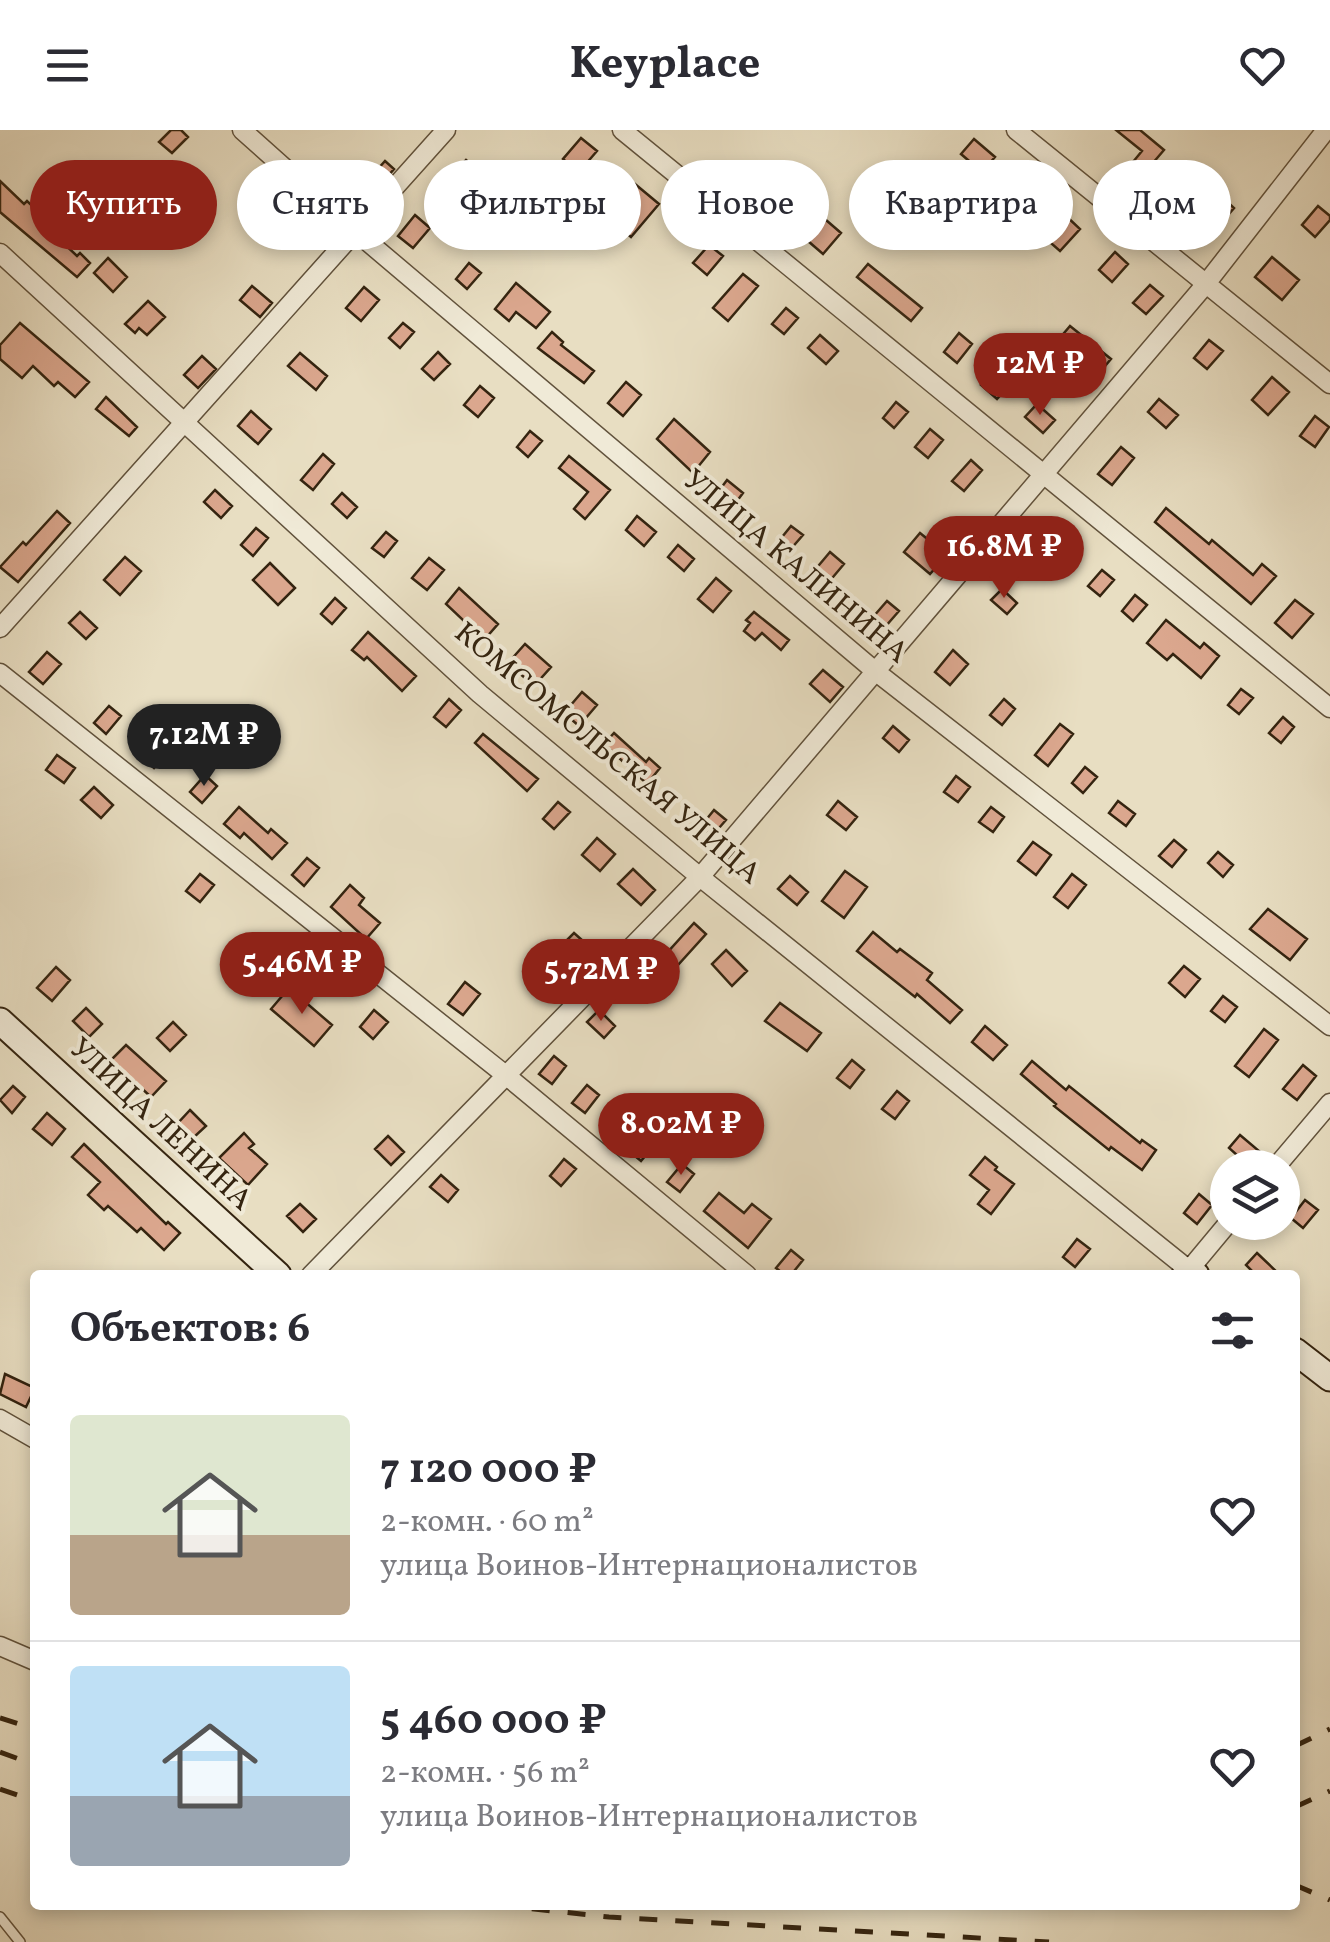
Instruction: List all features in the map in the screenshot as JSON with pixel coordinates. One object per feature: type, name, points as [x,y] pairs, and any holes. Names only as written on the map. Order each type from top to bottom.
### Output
[{"type":"main road","name":"УЛИЦА ЛЕНИНА","points":[[0,1021],[273,1270]]},
{"type":"main road","points":[[1300,1356],[1330,1378]]},
{"type":"street","name":"УЛИЦА КАЛИНИНА","points":[[242,130],[276,160]]},
{"type":"street","points":[[404,177],[446,130]]},
{"type":"street","points":[[622,130],[1330,708]]},
{"type":"street","points":[[1016,130],[1330,384]]},
{"type":"street","points":[[316,1270],[700,878],[1205,284],[1326,130]]},
{"type":"street","points":[[0,628],[338,250]]},
{"type":"street","name":"УЛИЦА КАЛИНИНА","points":[[377,250],[874,671],[1330,1026]]},
{"type":"street","name":"КОМСОМОЛЬСКАЯ УЛИЦА","points":[[0,253],[480,694],[700,878],[1186,1270]]},
{"type":"street","points":[[0,673],[508,1077],[741,1270]]},
{"type":"street","points":[[1290,1150],[1330,1102]]},
{"type":"street","points":[[1192,1270],[1215,1240]]},
{"type":"street","points":[[0,1419],[30,1435]]},
{"type":"street","points":[[0,1646],[30,1660]]},
{"type":"lane","points":[[0,1917],[20,1942]]},
{"type":"building","points":[[171,130],[181,130],[188,137],[172,153],[159,142]]},
{"type":"building","points":[[1116,130],[1140,130],[1164,150],[1155,160],[1135,160],[1142,151]]},
{"type":"building","points":[[581,138],[597,151],[589,160],[563,159]]},
{"type":"building","points":[[974,139],[995,157],[968,160],[961,154]]},
{"type":"building","points":[[0,181],[24,204],[30,204],[30,237],[0,212]]},
{"type":"building","points":[[641,189],[659,204],[641,225]]},
{"type":"building","points":[[1318,206],[1330,220],[1315,237],[1302,225]]},
{"type":"building","points":[[415,215],[424,223],[424,235],[413,248],[404,241],[404,229]]},
{"type":"building","points":[[829,223],[841,233],[829,247]]},
{"type":"building","points":[[45,250],[71,250],[77,256],[80,253],[90,263],[77,277]]},
{"type":"building","points":[[705,250],[715,250],[723,256],[707,275],[693,263]]},
{"type":"building","points":[[1115,252],[1128,264],[1112,282],[1099,270]]},
{"type":"building","points":[[1272,257],[1299,280],[1282,300],[1255,277]]},
{"type":"building","points":[[108,258],[127,277],[113,292],[94,273]]},
{"type":"building","points":[[469,263],[481,273],[467,289],[456,279]]},
{"type":"building","points":[[868,264],[922,308],[911,321],[857,277]]},
{"type":"building","points":[[743,274],[758,286],[728,321],[713,308]]},
{"type":"building","points":[[516,283],[550,312],[536,328],[516,312],[509,321],[495,309]]},
{"type":"building","points":[[1150,285],[1163,296],[1146,314],[1133,303]]},
{"type":"building","points":[[252,286],[272,303],[260,317],[240,300]]},
{"type":"building","points":[[364,287],[379,300],[361,321],[346,308]]},
{"type":"building","points":[[148,301],[165,317],[147,335],[139,328],[135,333],[125,324]]},
{"type":"building","points":[[786,308],[798,318],[784,334],[772,324]]},
{"type":"building","points":[[20,323],[89,382],[75,397],[58,382],[54,386],[33,366],[22,378],[0,359],[0,345]]},
{"type":"building","points":[[403,323],[414,332],[400,348],[389,338]]},
{"type":"building","points":[[1070,326],[1111,359],[1100,372],[1059,339]]},
{"type":"building","points":[[552,332],[563,342],[561,345],[594,371],[584,383],[538,348]]},
{"type":"building","points":[[959,333],[972,344],[957,363],[944,352]]},
{"type":"building","points":[[820,335],[838,351],[826,364],[808,348]]},
{"type":"building","points":[[1209,340],[1223,351],[1207,369],[1194,358]]},
{"type":"building","points":[[438,352],[450,364],[434,380],[422,369]]},
{"type":"building","points":[[300,353],[327,376],[316,390],[288,366]]},
{"type":"building","points":[[202,356],[216,369],[198,388],[184,375]]},
{"type":"building","points":[[1001,362],[1017,377],[997,399],[981,385]]},
{"type":"building","points":[[1272,377],[1289,392],[1268,415],[1252,400]]},
{"type":"building","points":[[626,382],[641,395],[623,416],[608,403]]},
{"type":"building","points":[[480,386],[494,398],[478,417],[464,405]]},
{"type":"building","points":[[106,397],[137,427],[129,436],[96,409]]},
{"type":"building","points":[[1159,399],[1178,415],[1166,428],[1148,412]]},
{"type":"building","points":[[896,402],[908,412],[894,428],[883,418]]},
{"type":"building","points":[[1037,404],[1055,420],[1043,433],[1025,417]]},
{"type":"building","points":[[251,411],[271,429],[258,444],[238,426]]},
{"type":"building","points":[[1315,416],[1329,427],[1315,447],[1300,436]]},
{"type":"building","points":[[674,419],[710,452],[693,473],[657,439]]},
{"type":"building","points":[[930,429],[943,440],[928,458],[915,447]]},
{"type":"building","points":[[530,431],[542,441],[528,457],[517,447]]},
{"type":"building","points":[[1121,447],[1134,458],[1112,485],[1098,474]]},
{"type":"building","points":[[323,454],[334,464],[313,490],[301,480]]},
{"type":"building","points":[[569,456],[610,490],[585,519],[574,509],[588,492],[559,468]]},
{"type":"building","points":[[971,460],[982,470],[964,491],[952,481]]},
{"type":"building","points":[[727,480],[743,493],[734,505],[718,492]]},
{"type":"building","points":[[215,490],[232,506],[221,518],[204,502]]},
{"type":"building","points":[[342,493],[357,507],[347,518],[332,504]]},
{"type":"building","points":[[1166,508],[1253,575],[1262,564],[1276,576],[1251,604],[1155,522]]},
{"type":"building","points":[[57,511],[70,523],[18,582],[0,567]]},
{"type":"building","points":[[637,516],[656,532],[644,546],[626,530]]},
{"type":"building","points":[[791,526],[803,535],[789,551],[778,542]]},
{"type":"building","points":[[1056,526],[1081,548],[1065,566],[1040,544]]},
{"type":"building","points":[[256,528],[268,538],[253,556],[241,545]]},
{"type":"building","points":[[386,532],[397,541],[384,557],[372,548]]},
{"type":"building","points":[[920,533],[947,555],[930,574],[904,552]]},
{"type":"building","points":[[678,545],[694,559],[684,571],[668,557]]},
{"type":"building","points":[[830,552],[844,564],[828,583],[814,571]]},
{"type":"building","points":[[125,557],[141,571],[120,595],[104,580]]},
{"type":"building","points":[[429,558],[444,570],[427,590],[412,578]]},
{"type":"building","points":[[270,563],[295,588],[278,605],[253,580]]},
{"type":"building","points":[[1102,570],[1114,580],[1100,596],[1088,586]]},
{"type":"building","points":[[716,578],[731,591],[713,612],[698,599]]},
{"type":"building","points":[[459,588],[498,624],[484,640],[446,604]]},
{"type":"building","points":[[1002,589],[1017,603],[1007,614],[991,600]]},
{"type":"building","points":[[1135,595],[1147,605],[1133,621],[1122,611]]},
{"type":"building","points":[[335,598],[346,608],[332,624],[321,614]]},
{"type":"building","points":[[1295,600],[1313,614],[1292,638],[1275,623]]},
{"type":"building","points":[[887,601],[899,611],[885,627],[873,617]]},
{"type":"building","points":[[80,612],[97,628],[86,639],[69,623]]},
{"type":"building","points":[[754,612],[789,640],[781,650],[762,633],[755,640],[744,631],[750,623],[746,620]]},
{"type":"building","points":[[1166,620],[1200,648],[1204,643],[1219,656],[1201,678],[1173,654],[1167,660],[1147,643]]},
{"type":"building","points":[[368,632],[416,676],[402,691],[367,657],[364,660],[352,650]]},
{"type":"building","points":[[525,644],[551,667],[534,686],[508,663]]},
{"type":"building","points":[[953,650],[968,664],[950,685],[935,672]]},
{"type":"building","points":[[47,652],[61,664],[43,684],[29,672]]},
{"type":"building","points":[[823,670],[843,687],[830,702],[810,684]]},
{"type":"building","points":[[1241,689],[1253,698],[1239,714],[1228,705]]},
{"type":"building","points":[[582,692],[597,705],[579,726],[564,713]]},
{"type":"building","points":[[449,699],[461,710],[446,727],[434,717]]},
{"type":"building","points":[[1004,699],[1015,709],[1002,725],[990,715]]},
{"type":"building","points":[[109,706],[121,716],[106,734],[94,723]]},
{"type":"building","points":[[1283,717],[1294,727],[1281,743],[1269,733]]},
{"type":"building","points":[[1060,724],[1073,734],[1048,766],[1035,755]]},
{"type":"building","points":[[893,726],[909,740],[899,752],[883,738]]},
{"type":"building","points":[[614,733],[646,762],[649,758],[660,768],[647,784],[604,744]]},
{"type":"building","points":[[153,734],[170,750],[154,768],[136,752]]},
{"type":"building","points":[[483,734],[538,779],[527,791],[475,743]]},
{"type":"building","points":[[57,755],[75,768],[64,783],[46,770]]},
{"type":"building","points":[[1085,767],[1097,777],[1083,793],[1072,783]]},
{"type":"building","points":[[205,775],[217,786],[202,803],[190,792]]},
{"type":"building","points":[[956,776],[970,787],[958,802],[944,792]]},
{"type":"building","points":[[94,787],[113,805],[101,818],[81,800]]},
{"type":"building","points":[[838,801],[857,817],[846,830],[827,815]]},
{"type":"building","points":[[1118,801],[1135,814],[1126,826],[1109,813]]},
{"type":"building","points":[[558,802],[570,812],[554,829],[543,819]]},
{"type":"building","points":[[239,807],[268,833],[271,829],[287,843],[272,859],[244,833],[240,838],[224,824]]},
{"type":"building","points":[[991,807],[1004,817],[993,832],[979,822]]},
{"type":"building","points":[[714,810],[726,820],[712,836],[701,826]]},
{"type":"building","points":[[597,838],[615,854],[600,871],[582,855]]},
{"type":"building","points":[[1174,840],[1186,850],[1172,867],[1159,856]]},
{"type":"building","points":[[1033,842],[1051,855],[1036,875],[1018,861]]},
{"type":"building","points":[[1218,852],[1233,865],[1223,877],[1208,863]]},
{"type":"building","points":[[307,858],[319,868],[304,886],[292,875]]},
{"type":"building","points":[[633,869],[655,890],[641,905],[618,884]]},
{"type":"building","points":[[845,871],[867,887],[844,918],[822,901]]},
{"type":"building","points":[[200,874],[214,885],[200,902],[186,891]]},
{"type":"building","points":[[1072,874],[1086,885],[1068,908],[1054,897]]},
{"type":"building","points":[[790,876],[808,892],[797,905],[778,889]]},
{"type":"building","points":[[350,885],[364,898],[359,905],[380,923],[366,939],[331,907]]},
{"type":"building","points":[[1268,909],[1307,939],[1290,960],[1250,929]]},
{"type":"building","points":[[694,923],[706,934],[678,965],[666,954]]},
{"type":"building","points":[[873,932],[932,973],[927,980],[962,1010],[950,1023],[857,951]]},
{"type":"building","points":[[574,933],[591,948],[580,960],[563,944]]},
{"type":"building","points":[[296,949],[310,960],[290,983],[276,972]]},
{"type":"building","points":[[726,950],[747,971],[732,986],[712,964]]},
{"type":"building","points":[[548,965],[565,981],[554,993],[537,977]]},
{"type":"building","points":[[1184,966],[1200,979],[1185,997],[1169,983]]},
{"type":"building","points":[[56,967],[70,980],[52,1001],[37,988]]},
{"type":"building","points":[[465,982],[480,994],[463,1015],[448,1004]]},
{"type":"building","points":[[289,988],[332,1025],[314,1046],[271,1009]]},
{"type":"building","points":[[1223,996],[1237,1007],[1225,1022],[1211,1011]]},
{"type":"building","points":[[780,1003],[821,1033],[807,1051],[765,1021]]},
{"type":"building","points":[[86,1008],[102,1024],[89,1037],[73,1021]]},
{"type":"building","points":[[374,1010],[388,1022],[373,1039],[360,1027]]},
{"type":"building","points":[[599,1010],[615,1026],[604,1038],[587,1022]]},
{"type":"building","points":[[173,1022],[186,1035],[170,1051],[157,1038]]},
{"type":"building","points":[[985,1026],[1007,1045],[993,1060],[972,1042]]},
{"type":"building","points":[[1264,1029],[1278,1040],[1249,1077],[1235,1066]]},
{"type":"building","points":[[126,1045],[166,1081],[151,1097],[111,1060]]},
{"type":"building","points":[[554,1056],[566,1066],[552,1084],[539,1074]]},
{"type":"building","points":[[852,1060],[864,1070],[850,1088],[837,1078]]},
{"type":"building","points":[[1032,1061],[1066,1090],[1069,1086],[1140,1143],[1142,1140],[1156,1150],[1142,1170],[1111,1147],[1109,1150],[1021,1074]]},
{"type":"building","points":[[1303,1065],[1316,1076],[1297,1100],[1283,1089]]},
{"type":"building","points":[[587,1085],[599,1095],[585,1113],[572,1103]]},
{"type":"building","points":[[13,1086],[25,1097],[12,1113],[0,1100]]},
{"type":"building","points":[[897,1091],[909,1101],[895,1119],[882,1109]]},
{"type":"building","points":[[190,1110],[206,1126],[193,1138],[178,1123]]},
{"type":"building","points":[[47,1113],[65,1129],[52,1145],[33,1129]]},
{"type":"building","points":[[244,1133],[254,1144],[249,1148],[267,1164],[248,1185],[219,1158]]},
{"type":"building","points":[[643,1133],[656,1143],[641,1161],[629,1151]]},
{"type":"building","points":[[1240,1135],[1258,1150],[1231,1150]]},
{"type":"building","points":[[388,1136],[404,1152],[391,1165],[375,1149]]},
{"type":"building","points":[[84,1144],[180,1233],[164,1250],[141,1228],[137,1232],[108,1206],[104,1210],[88,1195],[100,1182],[72,1157]]},
{"type":"building","points":[[985,1157],[1014,1184],[991,1214],[978,1204],[989,1190],[970,1175]]},
{"type":"building","points":[[564,1159],[576,1169],[561,1186],[550,1176]]},
{"type":"building","points":[[682,1164],[694,1174],[680,1192],[667,1182]]},
{"type":"building","points":[[441,1175],[458,1190],[448,1202],[430,1187]]},
{"type":"building","points":[[719,1193],[744,1213],[752,1204],[771,1219],[748,1248],[704,1211]]},
{"type":"building","points":[[1199,1194],[1210,1203],[1197,1224],[1184,1213]]},
{"type":"building","points":[[1305,1200],[1318,1210],[1303,1228],[1300,1226],[1300,1206]]},
{"type":"building","points":[[300,1204],[316,1219],[303,1232],[287,1216]]},
{"type":"building","points":[[1077,1239],[1090,1249],[1075,1267],[1063,1257]]},
{"type":"building","points":[[791,1250],[803,1260],[795,1270],[776,1268]]},
{"type":"building","points":[[1257,1253],[1275,1270],[1251,1270],[1246,1265]]},
{"type":"building","points":[[5,1374],[30,1386],[26,1407],[0,1394]]},
{"type":"railway","points":[[0,1718],[30,1727]]},
{"type":"railway","points":[[1300,1744],[1330,1729]]},
{"type":"railway","points":[[0,1752],[30,1763]]},
{"type":"railway","points":[[0,1789],[30,1799]]},
{"type":"railway","points":[[1300,1805],[1330,1791]]},
{"type":"railway","points":[[1300,1887],[1330,1900]]},
{"type":"railway","points":[[543,1910],[1049,1942]]}]
